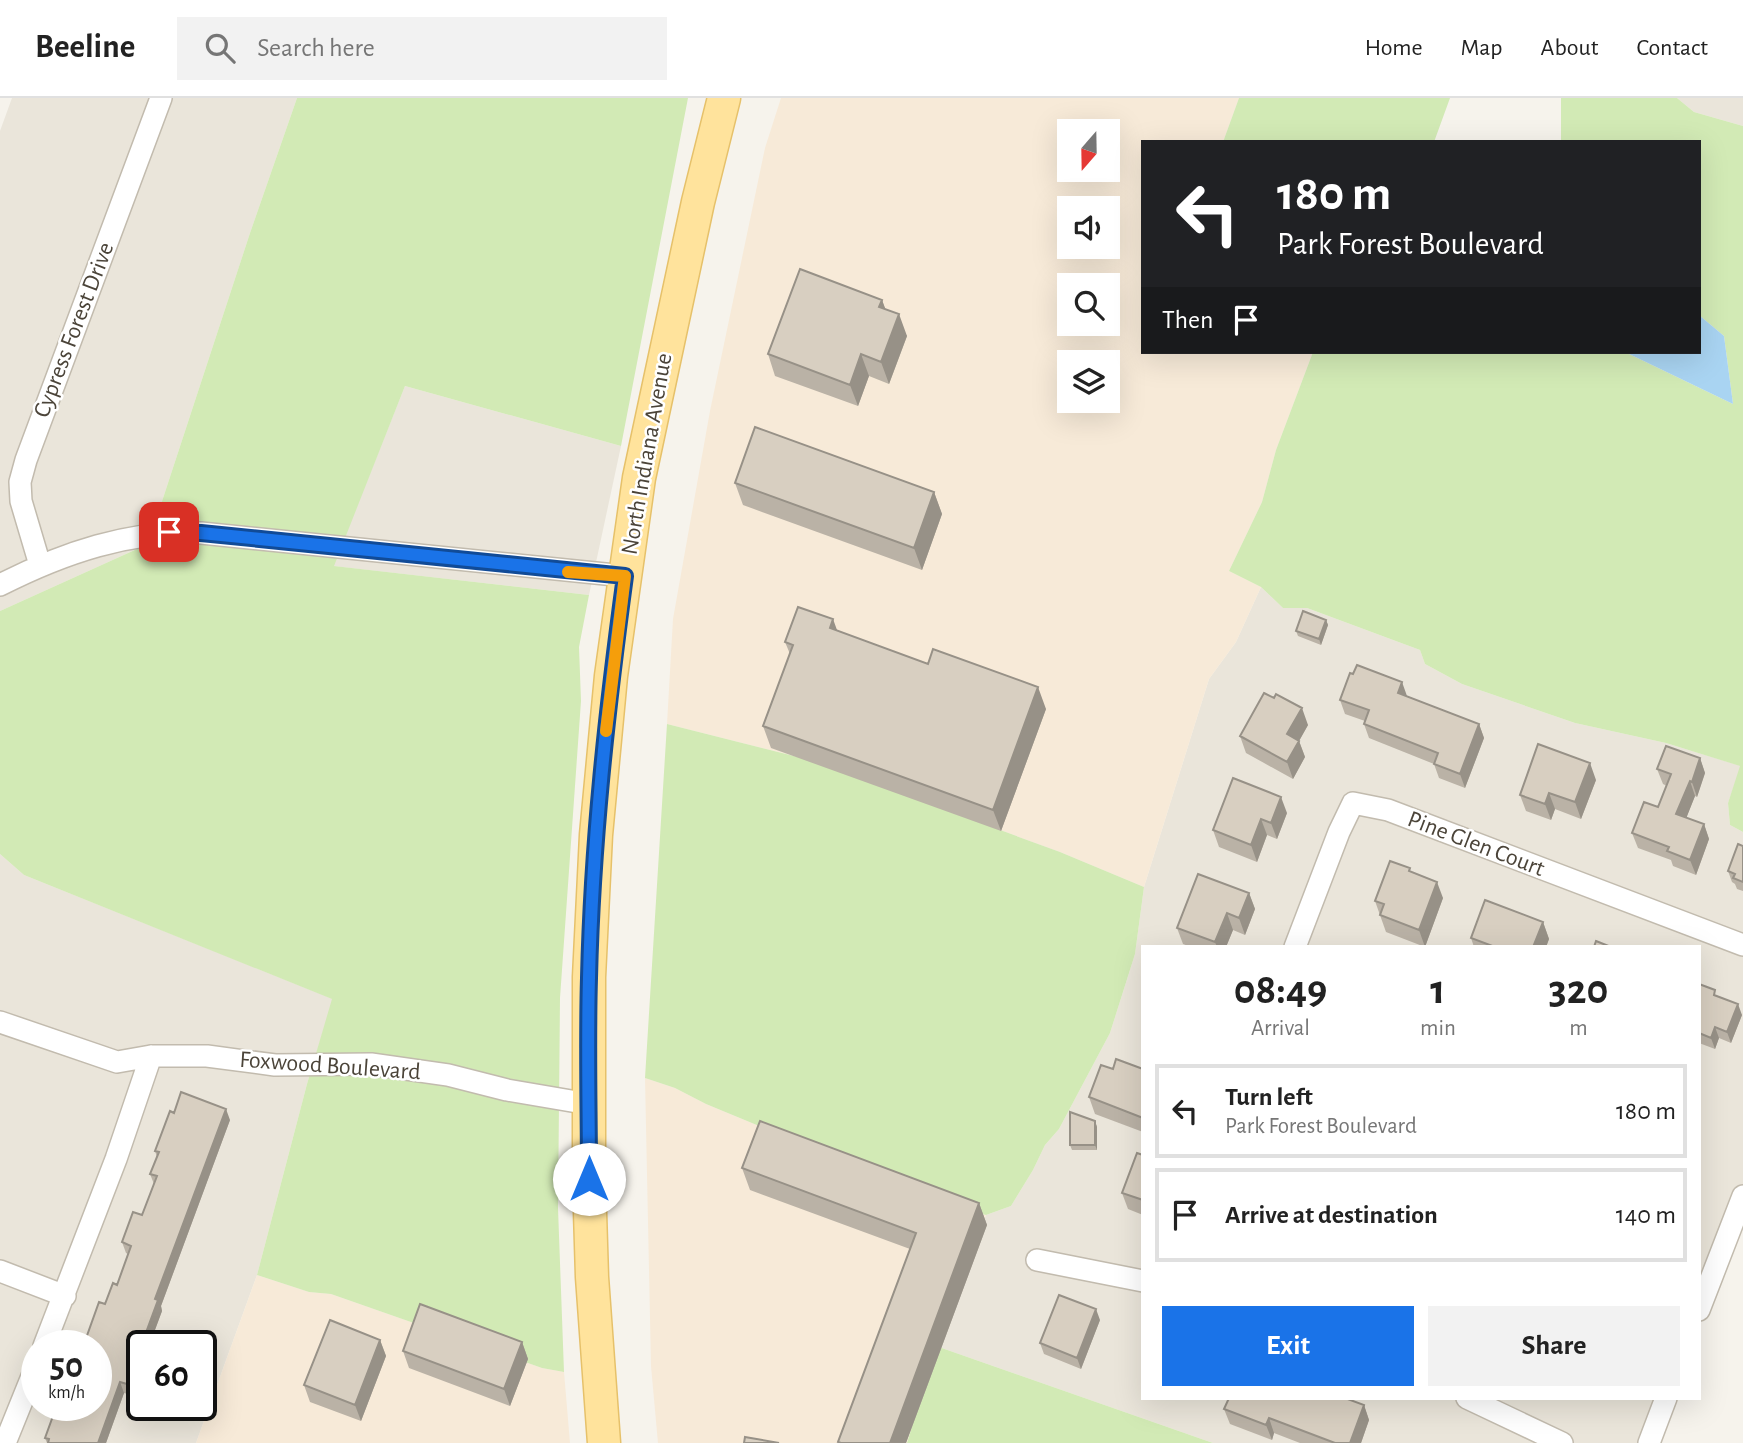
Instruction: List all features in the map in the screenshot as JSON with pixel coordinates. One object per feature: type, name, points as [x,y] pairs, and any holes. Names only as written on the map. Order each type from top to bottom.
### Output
[{"type":"main road","name":"North Indiana Avenue","points":[[604,1443],[592,1277],[589,1104],[589,977],[596,835],[611,676],[639,478],[698,202],[724,98]]},
{"type":"street","name":"Cypress Forest Drive","points":[[40,565],[20,501],[20,482],[161,98]]},
{"type":"street","points":[[0,585],[40,565],[124,538],[169,532],[625,576]]},
{"type":"street","name":"Pine Glen Court","points":[[1296,945],[1339,832],[1353,803],[1388,810],[1743,945]]},
{"type":"street","name":"Foxwood Boulevard","points":[[0,1021],[117,1062],[151,1056],[207,1056],[275,1065],[371,1064],[448,1075],[507,1090],[589,1104]]},
{"type":"street","points":[[51,1330],[116,1159],[151,1056]]},
{"type":"street","points":[[1701,1300],[1743,1196]]},
{"type":"street","points":[[1037,1260],[1141,1281]]},
{"type":"street","points":[[0,1271],[65,1296]]},
{"type":"street","points":[[1471,1400],[1562,1443]]},
{"type":"street","points":[[1649,1443],[1665,1400]]},
{"type":"street","points":[[5,1443],[21,1404]]},
{"type":"shaded area","points":[[12,98],[297,98],[148,544],[0,611],[0,131]]},
{"type":"shaded area","points":[[781,98],[1239,98],[1224,140],[1141,140],[1141,354],[1312,354],[1276,450],[1262,502],[1229,571],[1261,587],[1236,642],[1209,679],[1144,887],[1060,852],[806,759],[667,724],[673,619],[710,411],[765,148]]},
{"type":"shaded area","points":[[1677,98],[1743,98],[1743,126],[1694,112]]},
{"type":"shaded area","points":[[405,386],[621,446],[589,595],[333,566]]},
{"type":"shaded area","points":[[1261,587],[1283,608],[1307,608],[1420,650],[1425,664],[1462,684],[1575,723],[1666,743],[1741,766],[1728,803],[1730,825],[1743,832],[1743,1189],[1701,1313],[1701,945],[1141,945],[1141,1400],[1672,1400],[1658,1443],[1213,1443],[936,1346],[986,1215],[1011,1206],[1045,1145],[1059,1129],[1110,1033],[1135,954],[1144,887],[1209,679],[1236,642]]},
{"type":"shaded area","points":[[0,854],[24,875],[333,999],[307,1084],[257,1275],[217,1385],[217,1330],[126,1330],[126,1421],[204,1421],[196,1443],[0,1443]]},
{"type":"shaded area","points":[[645,1078],[675,1088],[706,1104],[956,1207],[986,1215],[936,1346],[907,1443],[658,1443],[651,1366]]},
{"type":"shaded area","points":[[257,1275],[309,1292],[331,1294],[542,1368],[564,1372],[570,1443],[196,1443],[204,1421],[217,1421],[217,1385]]},
{"type":"green space","points":[[297,98],[688,98],[621,446],[405,386],[334,566],[589,595],[579,647],[581,701],[560,998],[558,1208],[564,1372],[542,1368],[331,1294],[309,1292],[257,1275],[332,999],[24,875],[0,854],[0,611],[148,544]]},
{"type":"green space","points":[[1239,98],[1450,98],[1435,140],[1224,140]]},
{"type":"green space","points":[[1561,98],[1677,98],[1694,112],[1743,126],[1743,832],[1730,825],[1728,803],[1740,766],[1666,743],[1575,723],[1462,684],[1425,664],[1420,650],[1307,608],[1283,608],[1261,587],[1229,571],[1262,502],[1276,450],[1312,354],[1629,354],[1733,404],[1724,336],[1701,317],[1701,140],[1561,140]]},
{"type":"green space","points":[[667,724],[806,759],[1060,852],[1144,887],[1135,954],[1110,1033],[1059,1129],[1045,1145],[1011,1206],[986,1215],[956,1207],[706,1104],[675,1088],[645,1078]]},
{"type":"green space","points":[[936,1346],[1213,1443],[907,1443]]},
{"type":"water","points":[[1701,317],[1724,336],[1733,404],[1629,354],[1701,354]]},
{"type":"building","points":[[800,269],[882,300],[879,307],[899,314],[881,362],[861,354],[850,385],[768,354]]},
{"type":"building","points":[[755,427],[934,492],[914,548],[735,483]]},
{"type":"building","points":[[798,607],[833,619],[830,628],[928,664],[933,649],[1038,687],[993,810],[763,726],[793,645],[785,642]]},
{"type":"building","points":[[1303,611],[1326,620],[1319,639],[1296,631]]},
{"type":"building","points":[[1357,665],[1402,682],[1398,693],[1479,724],[1460,774],[1434,764],[1438,753],[1364,724],[1369,710],[1340,700],[1350,673],[1353,674]]},
{"type":"building","points":[[1264,693],[1274,698],[1276,694],[1302,708],[1287,734],[1299,741],[1287,762],[1240,736]]},
{"type":"building","points":[[1538,744],[1590,763],[1575,802],[1549,793],[1545,804],[1520,795]]},
{"type":"building","points":[[1666,746],[1700,758],[1692,782],[1690,781],[1676,814],[1704,824],[1690,860],[1667,851],[1669,847],[1632,833],[1644,802],[1658,807],[1671,774],[1657,769]]},
{"type":"building","points":[[1233,778],[1281,797],[1271,823],[1261,819],[1251,845],[1213,830]]},
{"type":"building","points":[[1738,844],[1743,846],[1743,882],[1733,878],[1735,874],[1728,871]]},
{"type":"building","points":[[1390,861],[1437,882],[1419,930],[1380,915],[1384,904],[1375,901]]},
{"type":"building","points":[[1198,874],[1249,893],[1239,918],[1227,913],[1215,942],[1177,928]]},
{"type":"building","points":[[1485,900],[1543,922],[1534,945],[1490,945],[1471,938]]},
{"type":"building","points":[[1701,985],[1715,990],[1714,995],[1738,1004],[1727,1032],[1715,1027],[1711,1038],[1701,1034]]},
{"type":"building","points":[[1116,1059],[1141,1068],[1141,1117],[1089,1097],[1101,1065],[1113,1069]]},
{"type":"building","points":[[181,1092],[226,1109],[155,1299],[158,1300],[147,1330],[126,1330],[126,1384],[120,1382],[112,1404],[112,1330],[89,1330],[99,1302],[105,1304],[113,1283],[117,1285],[131,1246],[122,1242],[133,1212],[142,1215],[157,1176],[150,1174],[159,1152],[155,1151],[170,1111],[174,1113]]},
{"type":"building","points":[[1070,1112],[1095,1121],[1095,1145],[1070,1145]]},
{"type":"building","points":[[760,1121],[979,1203],[890,1443],[838,1442],[916,1233],[742,1168]]},
{"type":"building","points":[[1137,1153],[1141,1154],[1141,1199],[1122,1193]]},
{"type":"building","points":[[1059,1295],[1096,1309],[1077,1358],[1040,1343]]},
{"type":"building","points":[[420,1304],[522,1342],[504,1389],[403,1351]]},
{"type":"building","points":[[330,1320],[380,1340],[355,1405],[304,1385]]},
{"type":"building","points":[[1228,1400],[1350,1400],[1364,1405],[1350,1443],[1335,1443],[1269,1418],[1266,1425],[1224,1409]]},
{"type":"building","points":[[51,1421],[106,1421],[98,1443],[48,1443],[49,1439],[45,1438]]},
{"type":"building","points":[[745,1437],[779,1443],[744,1443]]},
{"type":"slow traffic","points":[[568,572],[625,576],[606,731]]},
{"type":"route","points":[[169,532],[625,576],[611,676],[596,835],[589,977],[589,1179]]}]
